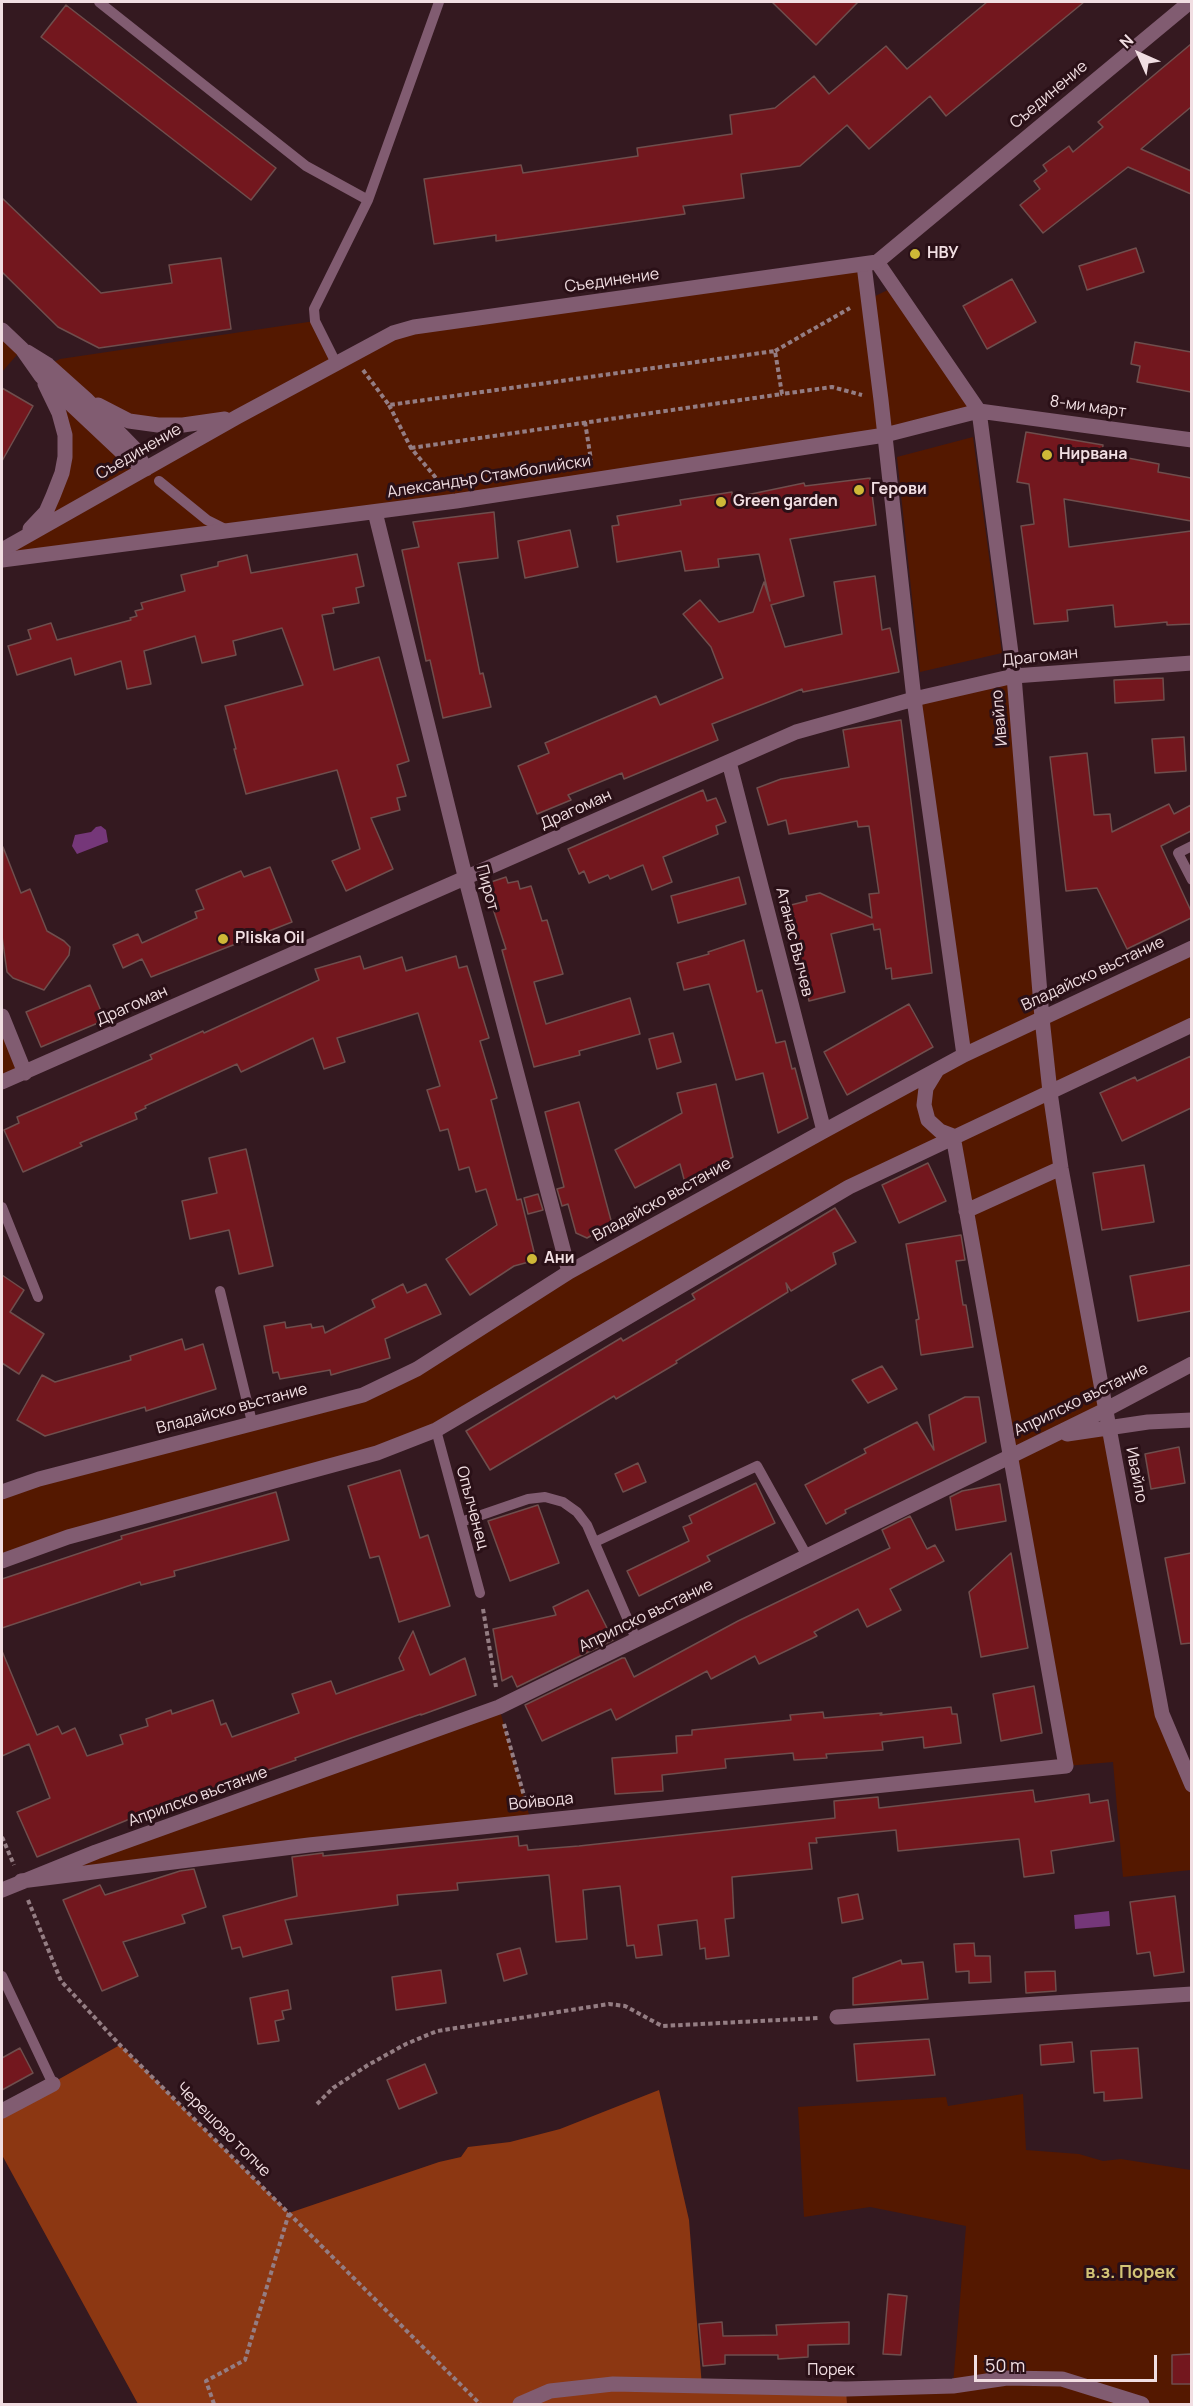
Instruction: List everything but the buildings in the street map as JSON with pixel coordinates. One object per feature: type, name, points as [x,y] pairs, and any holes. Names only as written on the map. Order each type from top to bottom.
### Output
[{"type":"street","name":"Съединение","points":[[2,550],[237,417],[393,333],[414,327],[870,264],[1190,2]]},
{"type":"street","points":[[870,264],[868,297],[914,699],[964,1055]]},
{"type":"street","name":"Ивайло","points":[[870,264],[980,411],[1014,676],[1042,1018],[1061,1168],[1162,1714],[1185,1756],[1191,1785]]},
{"type":"street","points":[[2,330],[22,349],[41,376],[65,435],[62,473],[46,512],[22,539]]},
{"type":"street","points":[[22,349],[48,365],[86,399],[134,448],[146,468]]},
{"type":"street","points":[[41,376],[127,457],[146,468]]},
{"type":"street","points":[[86,399],[129,421],[158,425],[183,426],[237,417]]},
{"type":"street","name":"Александър Стамболийски","points":[[2,560],[456,501],[885,435],[980,411]]},
{"type":"street","name":"8-ми март","points":[[980,411],[1191,440]]},
{"type":"street","name":"Пирот","points":[[375,512],[466,880],[569,1272]]},
{"type":"street","name":"Драгоман","points":[[2,1082],[466,880],[796,732],[914,699],[1014,676],[1191,663]]},
{"type":"street","name":"Атанас Вълчев","points":[[729,762],[824,1131]]},
{"type":"street","name":"Владайско въстание","points":[[2,1492],[39,1479],[363,1395],[417,1369],[569,1272],[964,1055],[1191,948]]},
{"type":"street","points":[[2,1016],[25,1073]]},
{"type":"street","points":[[2,1561],[68,1537],[377,1453],[436,1430],[849,1187],[1191,1025]]},
{"type":"street","points":[[937,1070],[926,1088],[924,1105],[928,1120],[940,1131],[953,1136]]},
{"type":"street","points":[[953,1136],[1010,1455]]},
{"type":"street","points":[[966,1211],[1061,1168]]},
{"type":"street","name":"Априлско въстание","points":[[21,1881],[499,1707],[1105,1410],[1191,1364]]},
{"type":"street","points":[[1050,1436],[1108,1427],[1191,1420]]},
{"type":"street","name":"Войвода","points":[[21,1881],[309,1845],[1066,1766],[1010,1455]]},
{"type":"street","points":[[2,1890],[21,1881]]},
{"type":"street","points":[[837,2017],[1191,1994]]},
{"type":"street","points":[[2,2111],[53,2084]]},
{"type":"street","name":"Порек","points":[[520,2404],[550,2391],[613,2384],[846,2389],[953,2386],[1006,2378],[1062,2379],[1142,2404]]},
{"type":"lane","points":[[99,2],[306,166],[368,200]]},
{"type":"lane","points":[[336,363],[315,321],[314,309],[368,200],[439,2]]},
{"type":"lane","points":[[159,481],[207,520],[230,532]]},
{"type":"lane","points":[[1191,846],[1178,853],[1191,880]]},
{"type":"lane","points":[[2,1206],[38,1297]]},
{"type":"lane","points":[[220,1291],[252,1422]]},
{"type":"lane","name":"Опълченец","points":[[436,1430],[480,1593]]},
{"type":"lane","points":[[595,1542],[757,1466],[807,1556]]},
{"type":"lane","points":[[461,1522],[528,1498],[545,1497],[563,1502],[577,1512],[587,1525],[637,1641]]},
{"type":"lane","points":[[2,1976],[53,2084]]},
{"type":"path","points":[[389,405],[775,351],[868,297]]},
{"type":"path","points":[[775,351],[782,394]]},
{"type":"path","points":[[352,355],[389,405],[411,448],[456,501]]},
{"type":"path","points":[[411,448],[831,387],[881,400]]},
{"type":"path","points":[[585,422],[594,479]]},
{"type":"path","name":"Черешово топче","points":[[2,1838],[62,1981],[120,2045],[480,2404]]},
{"type":"path","points":[[317,2104],[333,2088],[368,2065],[406,2044],[437,2031],[609,2004],[625,2006],[662,2026],[837,2017]]},
{"type":"path","points":[[214,2404],[206,2381],[245,2360],[289,2213]]},
{"type":"shaded area","points":[[864,265],[869,299],[894,287],[978,410],[885,435],[2,560],[46,512],[65,457],[41,376],[145,468],[234,418],[158,425],[86,399],[48,365],[60,359],[315,321],[336,362],[393,333]]},
{"type":"shaded area","points":[[2,329],[22,349],[2,372]]},
{"type":"shaded area","points":[[973,437],[1002,653],[920,672],[897,457]]},
{"type":"shaded area","points":[[1014,676],[1042,1018],[1191,948],[1191,1025],[1050,1093],[1105,1410],[1052,1435],[1108,1427],[1162,1714],[1191,1785],[1191,1870],[1123,1877],[1113,1762],[1066,1766],[953,1136],[436,1430],[2,1561],[2,1484],[4,1490],[363,1395],[569,1272],[964,1055],[914,699]]},
{"type":"shaded area","points":[[101,826],[106,830],[108,842],[77,854],[72,846],[75,835],[91,832]]},
{"type":"shaded area","points":[[2,1016],[25,1073],[2,1082]]},
{"type":"shaded area","points":[[499,1707],[531,1822],[21,1881]]},
{"type":"shaded area","points":[[1109,1911],[1110,1926],[1075,1929],[1074,1915]]},
{"type":"shaded area","points":[[120,2045],[289,2213],[439,2162],[461,2157],[468,2147],[510,2142],[560,2129],[659,2090],[689,2220],[702,2387],[846,2389],[847,2404],[138,2404],[2,2155],[2,2111]]},
{"type":"shaded area","points":[[1023,2094],[1026,2150],[1079,2154],[1103,2161],[1121,2159],[1191,2170],[1191,2404],[847,2404],[846,2389],[953,2385],[966,2226],[870,2207],[804,2217],[798,2107],[946,2097],[948,2106]]},
{"type":"place","name":"НВУ","points":[[915,254]]},
{"type":"place","name":"Нирвана","points":[[1047,455]]},
{"type":"place","name":"Герови","points":[[859,490]]},
{"type":"place","name":"Green garden","points":[[721,502]]},
{"type":"place","name":"Pliska Oil","points":[[223,939]]},
{"type":"place","name":"Ани","points":[[532,1259]]},
{"type":"district","name":"в.з. Порек","points":[[1130,2273]]}]
